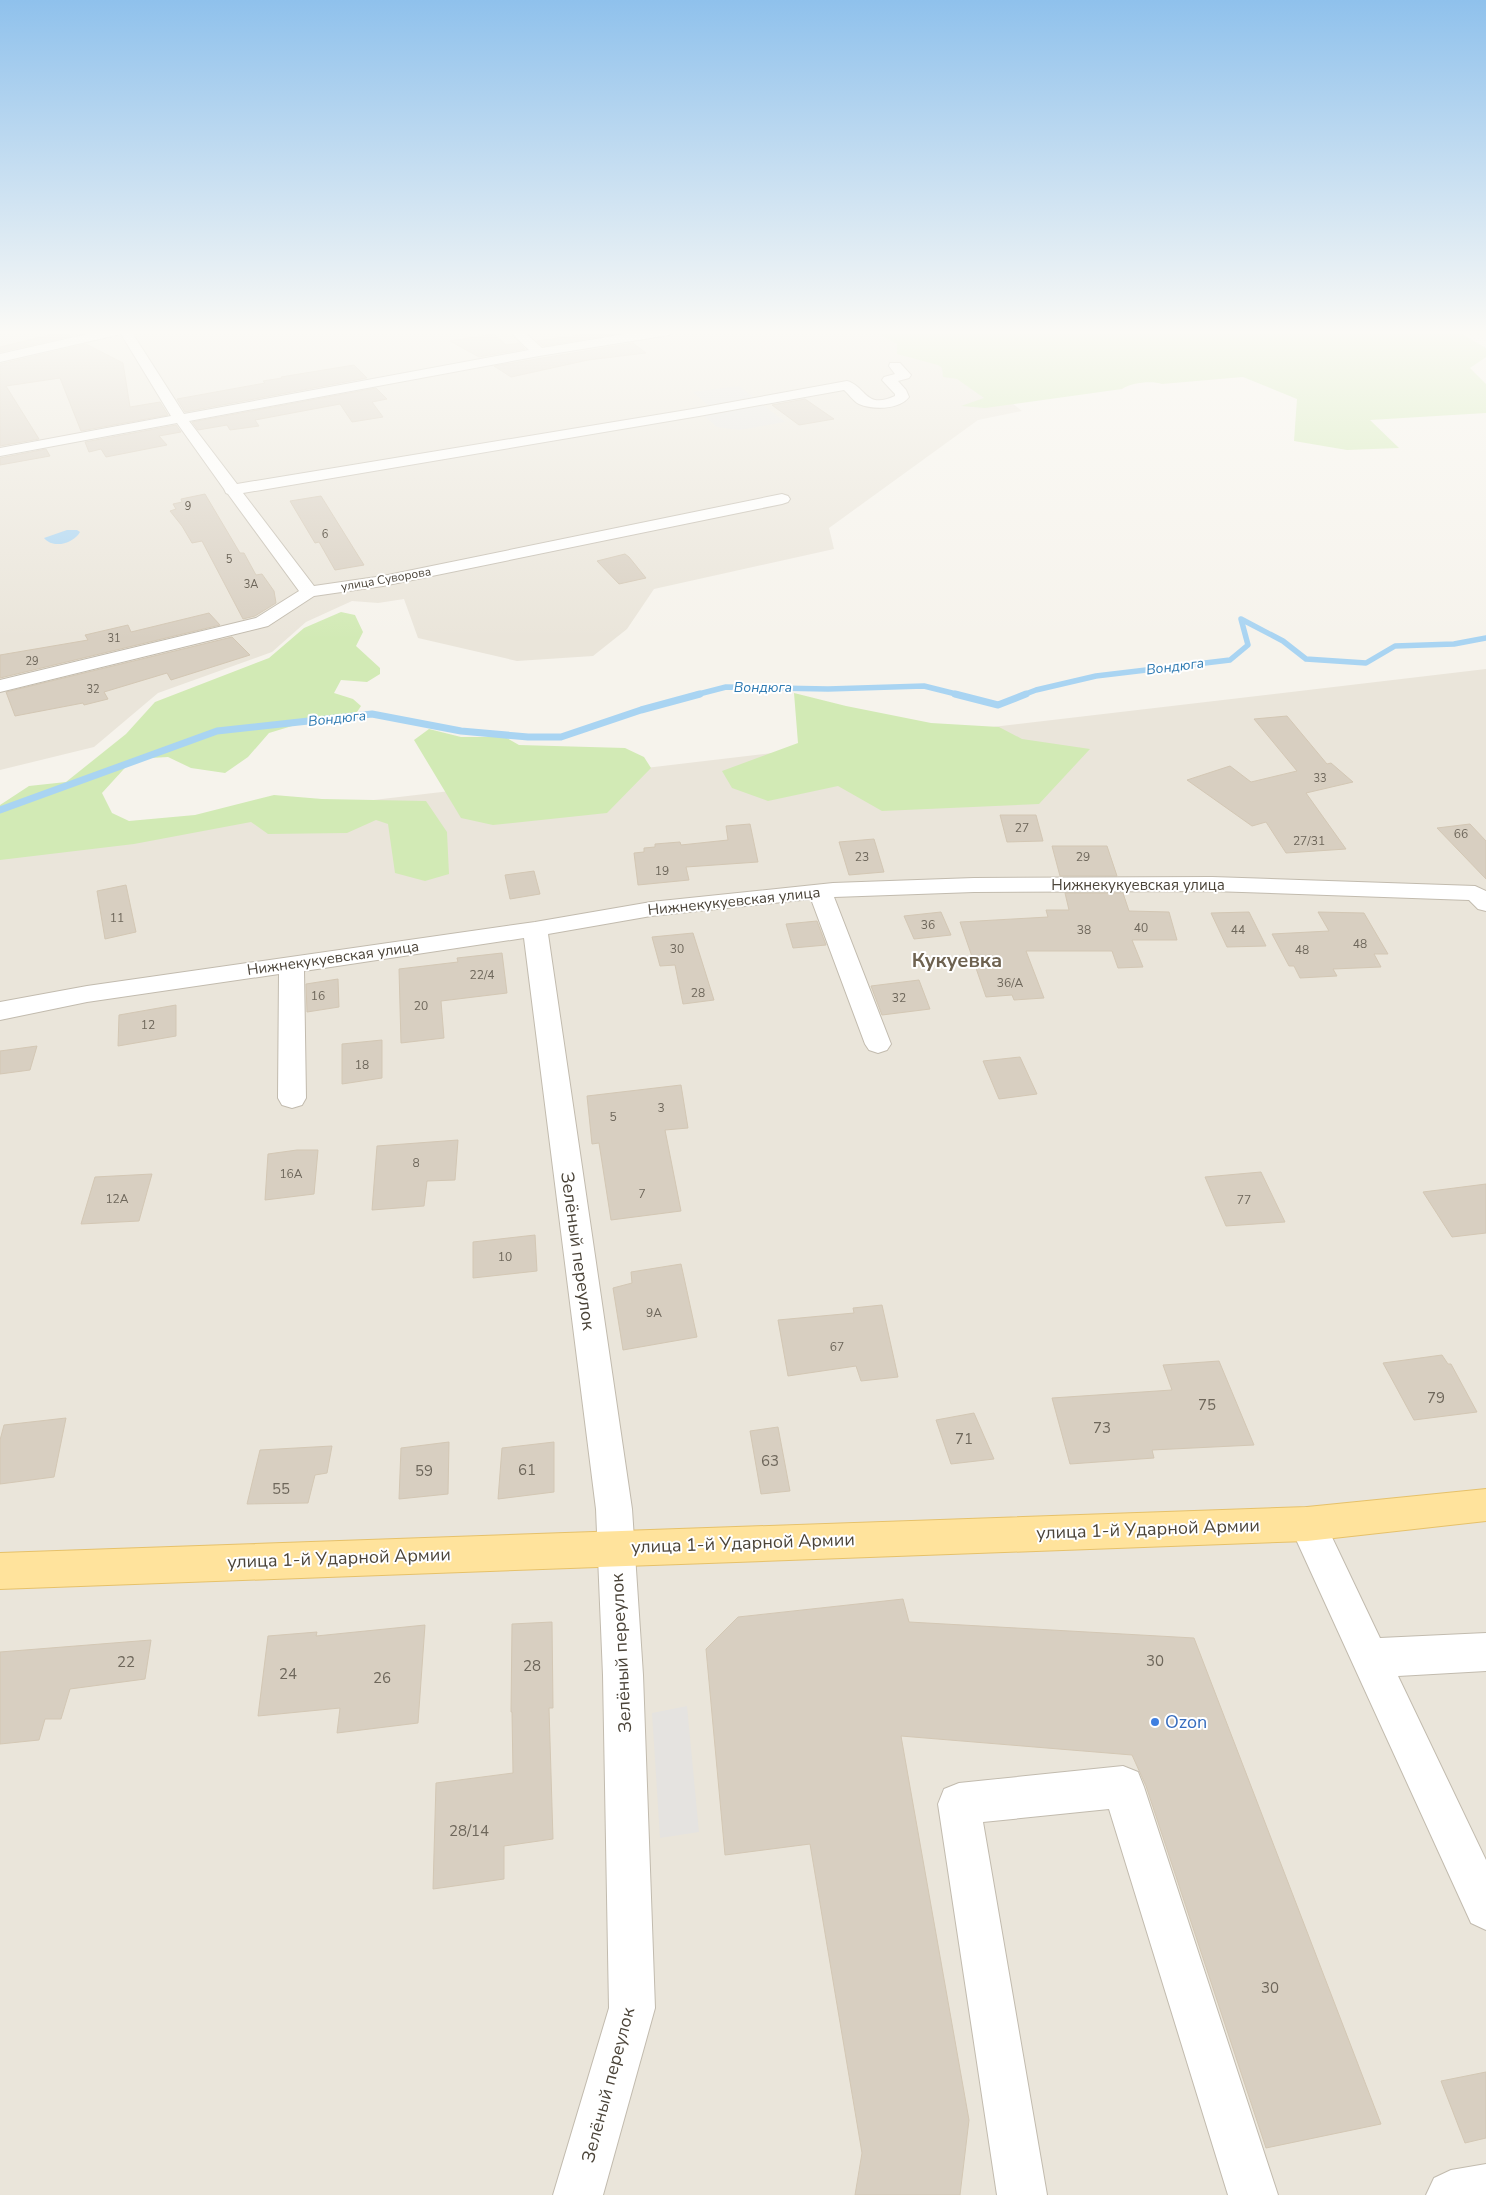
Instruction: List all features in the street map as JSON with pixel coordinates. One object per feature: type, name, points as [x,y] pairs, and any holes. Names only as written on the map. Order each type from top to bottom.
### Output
[{"type":"main road","name":"улица 1-й Ударной Армии","points":[[0,1570],[1307,1524],[1486,1505]]},
{"type":"street","points":[[0,452],[104,433]]},
{"type":"street","points":[[190,433],[309,592]]},
{"type":"street","points":[[231,490],[570,433]]},
{"type":"street","name":"улица Суворова","points":[[0,686],[262,622],[309,592],[383,582],[782,499]]},
{"type":"street","name":"Нижнекукуевская улица","points":[[0,1011],[87,994],[535,929],[651,909],[820,892],[974,886],[1212,884],[1481,899]]},
{"type":"street","points":[[820,892],[878,1044]]},
{"type":"street","name":"Зелёный переулок","points":[[535,929],[612,1499],[623,1675],[632,2008],[578,2195]]},
{"type":"street","points":[[291,964],[292,1098]]},
{"type":"street","points":[[1307,1524],[1486,1908]]},
{"type":"street","points":[[1369,1658],[1486,1652]]},
{"type":"street","points":[[1022,2195],[959,1804],[1123,1787],[1254,2195]]},
{"type":"street","points":[[1451,2195],[1486,2189]]},
{"type":"shaded area","points":[[0,433],[959,433],[829,528],[834,549],[654,589],[627,629],[593,656],[517,661],[418,638],[404,599],[378,603],[352,601],[306,622],[272,652],[158,693],[94,747],[0,770]]},
{"type":"shaded area","points":[[1486,669],[1486,2195],[0,2195],[0,844]]},
{"type":"shaded area","points":[[687,1706],[699,1832],[660,1838],[652,1713]]},
{"type":"green space","points":[[1295,433],[1384,433],[1399,448],[1347,450],[1294,441]]},
{"type":"green space","points":[[341,612],[355,615],[363,632],[356,646],[380,668],[380,674],[367,682],[341,680],[334,693],[353,699],[361,706],[355,715],[337,722],[302,723],[269,733],[248,757],[225,773],[191,768],[168,757],[133,759],[102,793],[112,813],[129,821],[195,815],[274,795],[322,799],[426,801],[447,832],[449,874],[425,881],[395,873],[388,824],[376,820],[347,833],[268,834],[251,822],[134,844],[0,860],[0,805],[29,786],[66,782],[126,734],[155,702],[269,658],[304,628]]},
{"type":"green space","points":[[794,693],[846,706],[931,723],[999,727],[1022,739],[1090,749],[1039,804],[882,811],[838,786],[768,801],[732,788],[722,771],[798,743]]},
{"type":"green space","points":[[429,729],[461,737],[505,737],[519,745],[625,748],[644,757],[651,768],[607,813],[493,825],[461,818],[414,740]]},
{"type":"water","points":[[67,530],[77,530],[80,532],[73,540],[63,544],[52,543],[44,538]]},
{"type":"building","points":[[0,433],[36,433],[39,439],[0,446]]},
{"type":"building","points":[[131,433],[173,433],[159,436],[167,445],[106,457],[101,449],[89,452],[85,442]]},
{"type":"building","points":[[46,449],[50,456],[0,465],[0,458]]},
{"type":"building","points":[[205,494],[240,553],[244,553],[256,575],[262,574],[274,591],[276,603],[255,616],[243,619],[202,541],[192,543],[170,511],[176,509],[173,504],[182,502],[181,499]]},
{"type":"building","points":[[321,496],[364,565],[335,570],[319,542],[315,543],[290,501]]},
{"type":"building","points":[[625,554],[646,578],[619,584],[597,561]]},
{"type":"building","points":[[209,613],[220,625],[0,678],[0,655],[88,640],[85,635],[128,625],[131,632]]},
{"type":"building","points":[[232,637],[250,655],[171,680],[167,673],[104,692],[108,699],[84,705],[83,703],[15,716],[6,692]]},
{"type":"building","points":[[1287,716],[1327,764],[1331,763],[1353,782],[1306,793],[1346,849],[1286,853],[1266,822],[1252,826],[1187,780],[1230,766],[1251,782],[1297,771],[1254,719]]},
{"type":"building","points":[[1000,815],[1036,815],[1043,841],[1007,842]]},
{"type":"building","points":[[750,824],[758,862],[686,867],[689,880],[638,885],[634,853],[644,852],[644,848],[655,847],[655,844],[680,842],[681,845],[728,840],[726,826]]},
{"type":"building","points":[[1470,824],[1486,841],[1486,879],[1437,828]]},
{"type":"building","points":[[874,839],[884,872],[849,875],[839,842]]},
{"type":"building","points":[[1052,846],[1107,846],[1117,876],[1060,876]]},
{"type":"building","points":[[534,871],[540,894],[510,899],[505,875]]},
{"type":"building","points":[[126,885],[136,932],[105,939],[97,891]]},
{"type":"building","points":[[1065,893],[1123,893],[1129,911],[1169,912],[1177,940],[1132,940],[1143,967],[1118,968],[1112,951],[1026,951],[1044,998],[1014,1000],[1012,995],[986,997],[960,922],[1048,917],[1046,910],[1069,910]]},
{"type":"building","points":[[941,912],[951,935],[914,939],[904,916]]},
{"type":"building","points":[[1249,912],[1266,946],[1227,947],[1211,913]]},
{"type":"building","points":[[1318,912],[1364,913],[1388,954],[1374,954],[1381,967],[1333,969],[1337,976],[1300,978],[1294,966],[1289,966],[1272,934],[1329,931]]},
{"type":"building","points":[[817,921],[826,945],[793,948],[786,924]]},
{"type":"building","points":[[693,933],[714,1000],[683,1004],[675,965],[660,966],[652,937]]},
{"type":"building","points":[[502,953],[507,993],[441,1001],[444,1038],[401,1043],[399,969],[458,962],[457,958]]},
{"type":"building","points":[[338,979],[339,1007],[307,1012],[306,984]]},
{"type":"building","points":[[919,980],[930,1009],[882,1015],[871,986]]},
{"type":"building","points":[[176,1005],[176,1036],[118,1046],[119,1015]]},
{"type":"building","points":[[382,1040],[382,1078],[342,1084],[342,1044]]},
{"type":"building","points":[[37,1046],[30,1070],[0,1074],[0,1051]]},
{"type":"building","points":[[1020,1057],[1037,1094],[999,1099],[983,1061]]},
{"type":"building","points":[[681,1085],[688,1128],[665,1130],[681,1211],[611,1220],[599,1143],[592,1144],[587,1096]]},
{"type":"building","points":[[458,1140],[455,1180],[427,1181],[424,1206],[372,1210],[377,1146]]},
{"type":"building","points":[[297,1150],[318,1150],[314,1194],[265,1200],[268,1154]]},
{"type":"building","points":[[1261,1172],[1285,1222],[1226,1226],[1205,1177]]},
{"type":"building","points":[[152,1174],[139,1221],[81,1224],[95,1177]]},
{"type":"building","points":[[1486,1184],[1486,1233],[1452,1237],[1423,1192]]},
{"type":"building","points":[[535,1235],[537,1271],[473,1278],[473,1242]]},
{"type":"building","points":[[681,1264],[697,1337],[623,1350],[613,1288],[632,1283],[631,1272]]},
{"type":"building","points":[[882,1305],[898,1377],[861,1381],[856,1366],[788,1376],[778,1320],[854,1313],[853,1308]]},
{"type":"building","points":[[1442,1355],[1448,1364],[1451,1364],[1477,1412],[1414,1420],[1383,1363]]},
{"type":"building","points":[[1219,1361],[1254,1445],[1152,1450],[1154,1458],[1070,1464],[1052,1398],[1172,1390],[1163,1365]]},
{"type":"building","points":[[974,1413],[994,1459],[951,1464],[936,1420]]},
{"type":"building","points":[[66,1418],[54,1477],[0,1484],[0,1440],[4,1425]]},
{"type":"building","points":[[778,1427],[790,1491],[761,1494],[750,1431]]},
{"type":"building","points":[[449,1442],[448,1494],[399,1499],[401,1448]]},
{"type":"building","points":[[554,1442],[554,1492],[498,1499],[502,1448]]},
{"type":"building","points":[[332,1446],[327,1473],[315,1475],[308,1503],[247,1504],[260,1450]]},
{"type":"building","points":[[903,1599],[909,1622],[1194,1638],[1381,2124],[1266,2148],[1146,1786],[1132,1755],[901,1736],[969,2120],[960,2195],[855,2195],[862,2153],[810,1844],[725,1855],[706,1649],[738,1617]]},
{"type":"building","points":[[552,1622],[553,1708],[549,1708],[553,1839],[504,1846],[504,1879],[433,1889],[436,1783],[513,1773],[511,1712],[512,1624]]},
{"type":"building","points":[[425,1625],[418,1723],[337,1733],[340,1708],[258,1716],[268,1636],[317,1632],[316,1636]]},
{"type":"building","points":[[151,1640],[145,1679],[70,1689],[61,1719],[45,1719],[39,1740],[0,1744],[0,1652]]},
{"type":"building","points":[[1486,2072],[1486,2138],[1465,2143],[1441,2081]]},
{"type":"waterway","name":"Вондюга","points":[[1023,695],[1036,690],[1096,676],[1230,660],[1248,645],[1241,619],[1283,641],[1306,659],[1366,663],[1395,646],[1454,644],[1486,638]]},
{"type":"waterway","name":"Вондюга","points":[[695,695],[726,687],[828,689],[924,686],[960,695]]},
{"type":"waterway","name":"Вондюга","points":[[0,810],[217,731],[372,714],[461,731],[528,737],[561,737],[641,710],[700,694]]},
{"type":"waterway","name":"Вондюга","points":[[955,694],[998,705],[1026,694]]},
{"type":"place","name":"Ozon","points":[[1155,1722]]},
{"type":"district","name":"Кукуевка","points":[[957,960]]}]
